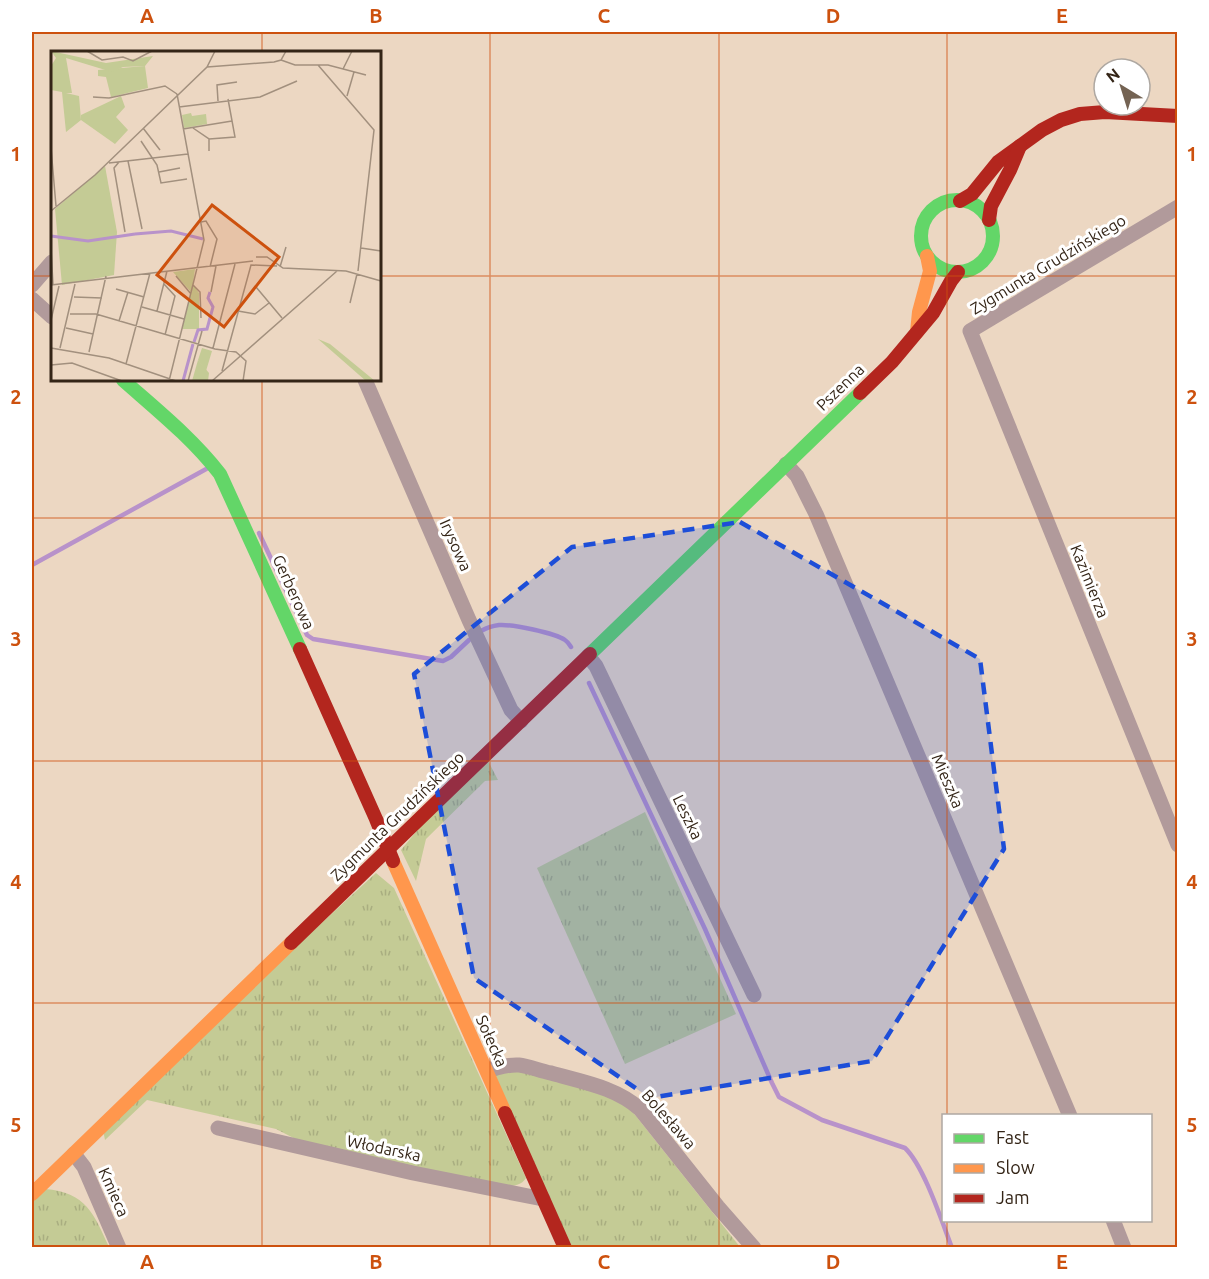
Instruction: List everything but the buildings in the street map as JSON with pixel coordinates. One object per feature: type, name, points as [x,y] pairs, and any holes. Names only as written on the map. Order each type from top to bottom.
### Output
[{"type":"street","points":[[960,201],[972,194],[998,162],[1042,130],[1061,120],[1080,114],[1105,112],[1178,116]]},
{"type":"street","name":"Pszenna","points":[[786,464],[892,362],[933,313],[958,272],[976,267],[988,254],[993,237],[989,220],[991,206],[1021,145]]},
{"type":"street","points":[[917,333],[919,312],[930,271],[921,237],[926,218],[940,205],[960,201],[977,206],[989,220]]},
{"type":"street","name":"Zygmunta Grudzińskiego","points":[[970,331],[1178,207]]},
{"type":"street","points":[[927,256],[946,271],[958,272]]},
{"type":"street","points":[[32,285],[51,263]]},
{"type":"street","points":[[32,299],[51,316]]},
{"type":"street","name":"Kazimierza","points":[[970,331],[1178,845]]},
{"type":"street","name":"Gerberowa","points":[[124,381],[178,428],[207,457],[220,474],[388,849]]},
{"type":"street","name":"Irysowa","points":[[365,381],[469,620],[511,710],[521,721]]},
{"type":"street","name":"Zygmunta Grudzińskiego","points":[[32,1194],[786,464]]},
{"type":"street","name":"Mieszka","points":[[786,464],[796,476],[816,514],[1069,1114]]},
{"type":"street","name":"Leszka","points":[[588,656],[596,666],[754,995]]},
{"type":"street","name":"Sołecka","points":[[388,849],[565,1248]]},
{"type":"street","name":"Bolesława","points":[[487,1070],[520,1065],[589,1084],[629,1100],[640,1109],[718,1207],[754,1248]]},
{"type":"street","name":"Włodarska","points":[[218,1128],[413,1173],[543,1199]]},
{"type":"street","name":"Kmieca","points":[[74,1154],[84,1167],[119,1248]]},
{"type":"street","points":[[1113,1222],[1124,1248]]},
{"type":"highlighted area","points":[[740,522],[980,659],[1004,849],[872,1061],[650,1098],[474,978],[414,674],[572,547]]},
{"type":"green space","points":[[483,751],[498,780],[485,781],[426,839],[416,881],[401,850]]},
{"type":"green space","points":[[645,812],[736,1014],[625,1064],[537,868]]},
{"type":"green space","points":[[376,873],[394,888],[526,1178],[522,1183],[505,1186],[315,1149],[276,1129],[147,1100],[105,1140],[102,1125]]},
{"type":"green space","points":[[518,1069],[611,1096],[632,1111],[740,1247],[570,1247],[493,1073]]},
{"type":"green space","points":[[45,1189],[70,1195],[87,1207],[109,1247],[32,1247],[32,1194]]},
{"type":"waterway","points":[[32,565],[208,468]]},
{"type":"waterway","points":[[259,533],[307,635],[313,639],[443,661],[451,657],[469,640]]},
{"type":"waterway","points":[[481,631],[499,625],[523,627],[560,637],[571,647]]},
{"type":"waterway","points":[[589,683],[705,929],[779,1097],[822,1120],[905,1148],[926,1181],[942,1221]]},
{"type":"waterway","points":[[942,1222],[952,1248]]},
{"type":"traffic: fast","points":[[957,200],[977,206],[987,216],[993,236],[987,256],[977,266],[957,272],[937,266],[927,256],[921,236],[927,216],[937,206],[957,200]]},
{"type":"traffic: fast","points":[[124,381],[186,436],[220,474],[300,649]]},
{"type":"traffic: fast","points":[[590,654],[860,393]]},
{"type":"traffic: slow","points":[[917,332],[919,312],[930,271],[927,256]]},
{"type":"traffic: slow","points":[[393,861],[505,1113]]},
{"type":"traffic: slow","points":[[32,1194],[291,943]]},
{"type":"traffic: jam","points":[[960,201],[972,194],[998,162],[1042,130],[1061,120],[1080,114],[1105,112],[1178,116]]},
{"type":"traffic: jam","points":[[989,220],[991,206],[1020,146]]},
{"type":"traffic: jam","points":[[860,393],[892,362],[933,313],[958,272]]},
{"type":"traffic: jam","points":[[300,649],[393,861]]},
{"type":"traffic: jam","points":[[291,943],[590,654]]},
{"type":"traffic: jam","points":[[505,1113],[565,1248]]}]
